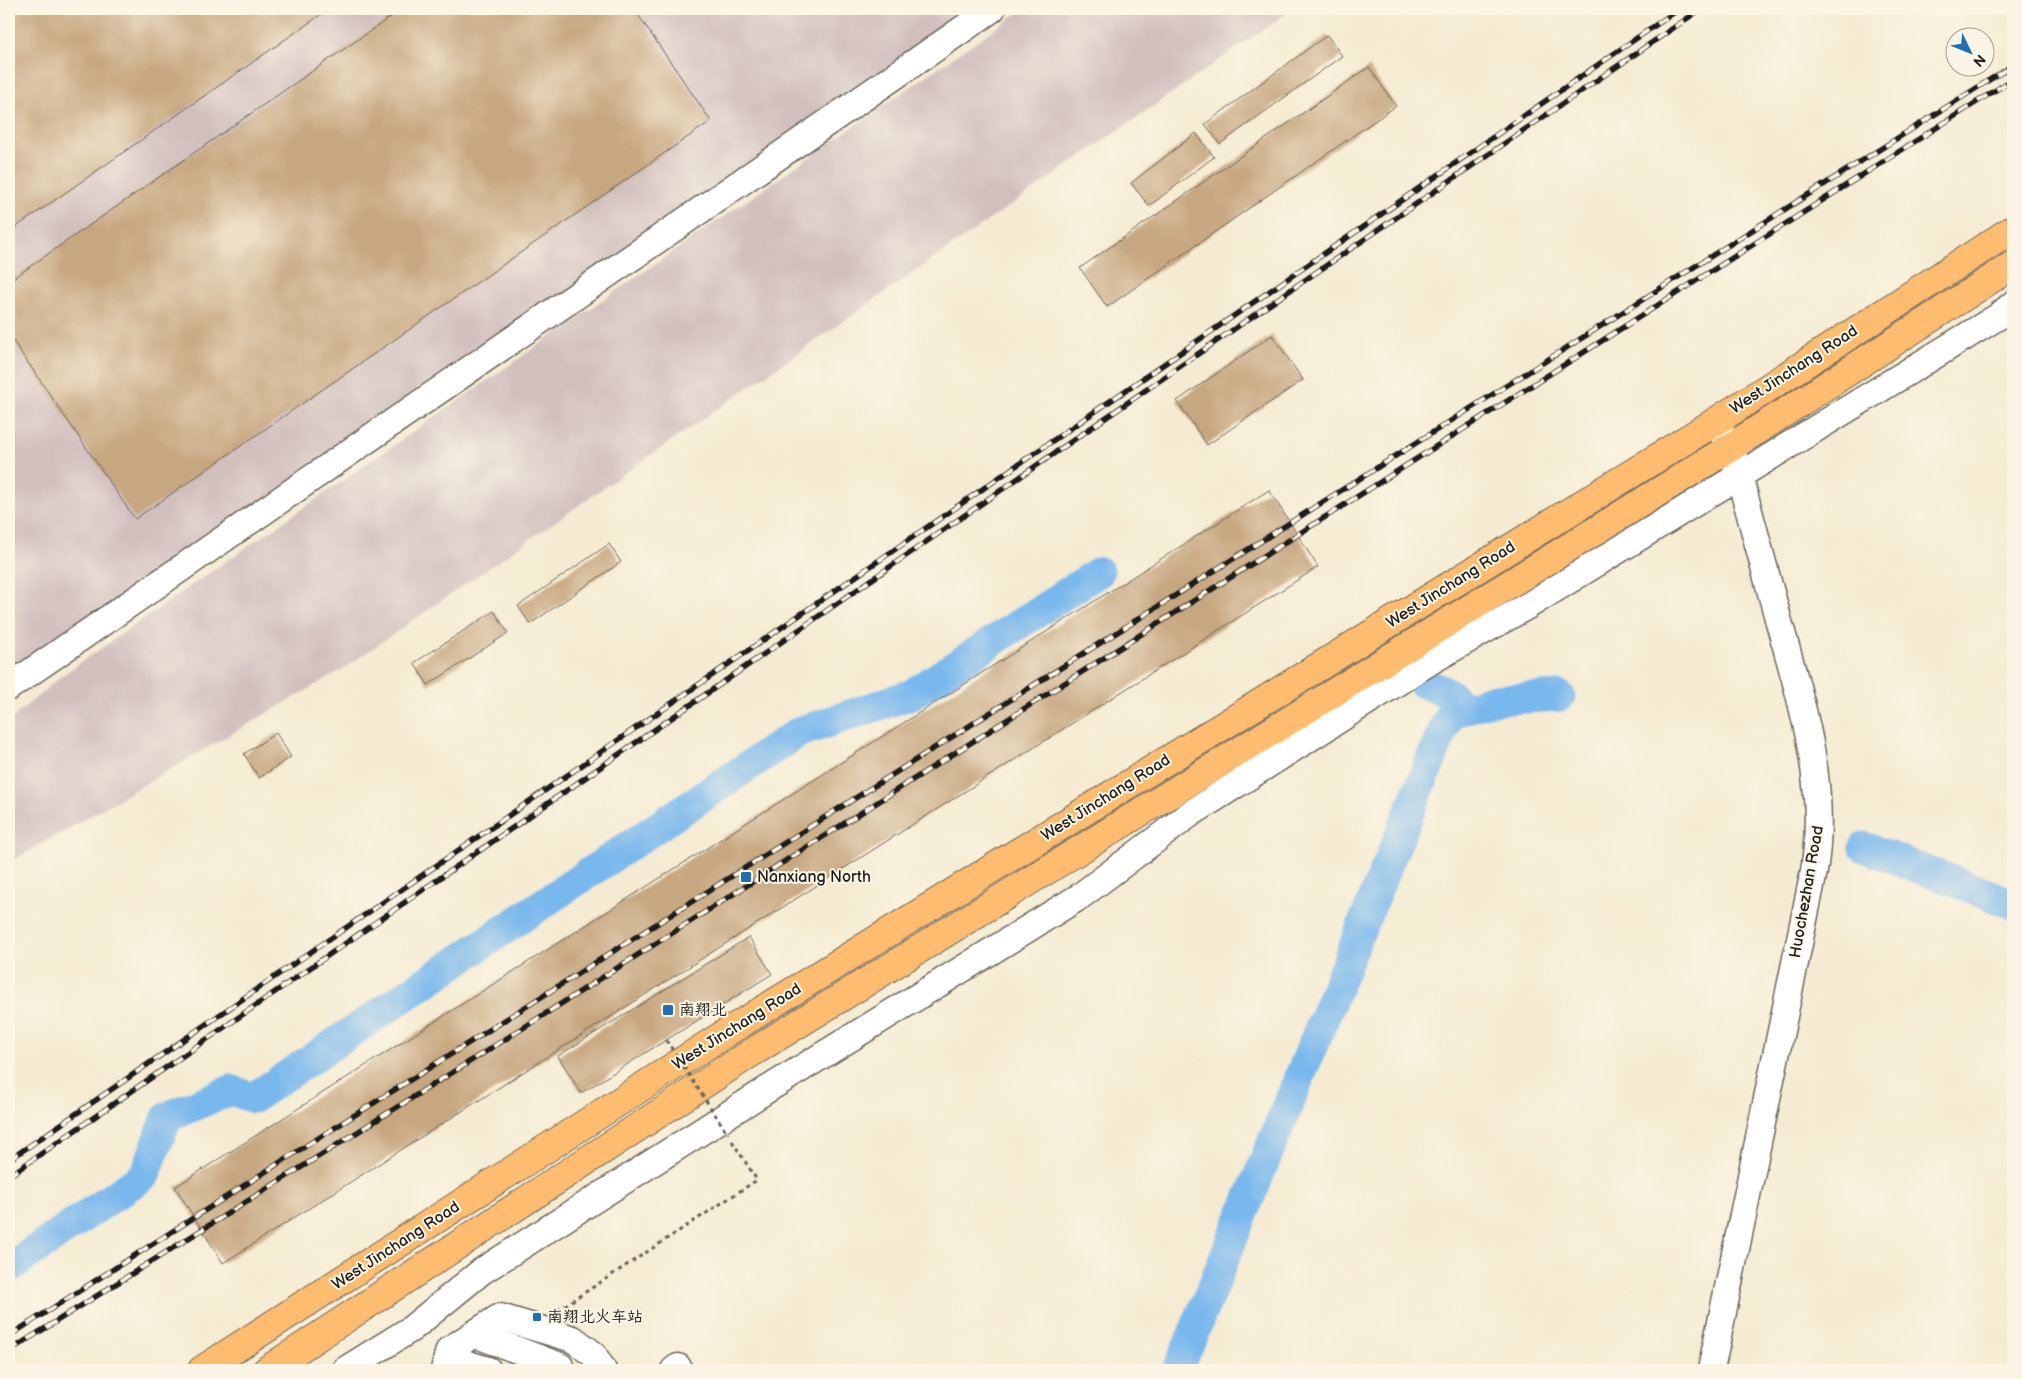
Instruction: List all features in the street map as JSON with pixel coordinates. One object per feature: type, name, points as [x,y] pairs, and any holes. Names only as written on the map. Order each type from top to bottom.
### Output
[{"type":"main road","name":"West Jinchang Road","points":[[202,1370],[732,1029],[1715,422],[2013,229]]},
{"type":"main road","name":"West Jinchang Road","points":[[267,1370],[748,1055],[1731,447],[2013,265]]},
{"type":"street","points":[[9,687],[992,9]]},
{"type":"street","points":[[345,1370],[410,1329],[482,1271],[768,1089],[1079,897],[1198,809],[1431,661],[1740,477],[1999,316],[2013,304]]},
{"type":"street","name":"Huochezhan Road","points":[[1711,1370],[1814,871],[1819,831],[1818,792],[1804,716],[1731,447],[1715,422]]},
{"type":"street","points":[[488,1370],[446,1364],[449,1350],[500,1317],[573,1339],[598,1362]]},
{"type":"street","points":[[474,1334],[557,1368],[571,1357],[598,1362]]},
{"type":"path","points":[[558,1310],[757,1180],[666,1040]]},
{"type":"shaded area","points":[[9,9],[990,9],[9,674]]},
{"type":"shaded area","points":[[1023,9],[1293,9],[343,669],[9,863],[9,721],[61,676]]},
{"type":"building","points":[[9,9],[329,9],[9,232]]},
{"type":"building","points":[[402,9],[634,9],[711,121],[135,519],[9,335],[9,281]]},
{"type":"building","points":[[1327,35],[1342,56],[1220,144],[1205,124]]},
{"type":"building","points":[[1369,67],[1396,106],[1107,307],[1080,268]]},
{"type":"building","points":[[1196,133],[1214,157],[1149,206],[1131,183]]},
{"type":"building","points":[[1272,335],[1303,380],[1207,445],[1177,401]]},
{"type":"building","name":"Nanxiang North","points":[[1269,490],[1318,567],[223,1263],[175,1187]]},
{"type":"building","points":[[609,544],[621,562],[530,624],[518,606]]},
{"type":"building","points":[[494,611],[508,633],[428,685],[414,663]]},
{"type":"building","points":[[276,733],[291,757],[259,778],[244,754]]},
{"type":"building","points":[[749,937],[772,974],[581,1093],[558,1056]]},
{"type":"waterway","points":[[9,1268],[145,1175],[167,1117],[231,1090],[253,1098],[799,732],[912,694],[1099,572]]},
{"type":"waterway","points":[[1423,683],[1448,693],[1466,708]]},
{"type":"waterway","points":[[1178,1370],[1450,714],[1491,700],[1560,696]]},
{"type":"waterway","points":[[1864,847],[2013,904]]},
{"type":"railway","points":[[9,1160],[1679,9]]},
{"type":"railway","points":[[9,1176],[1289,291],[1701,9]]},
{"type":"railway","points":[[9,1336],[2013,65]]},
{"type":"railway","points":[[9,1351],[523,1028],[2013,79]]},
{"type":"place","name":"Nanxiang North","points":[[746,877]]},
{"type":"place","name":"南翔北","points":[[668,1010]]},
{"type":"place","name":"南翔北火车站","points":[[537,1317]]}]
